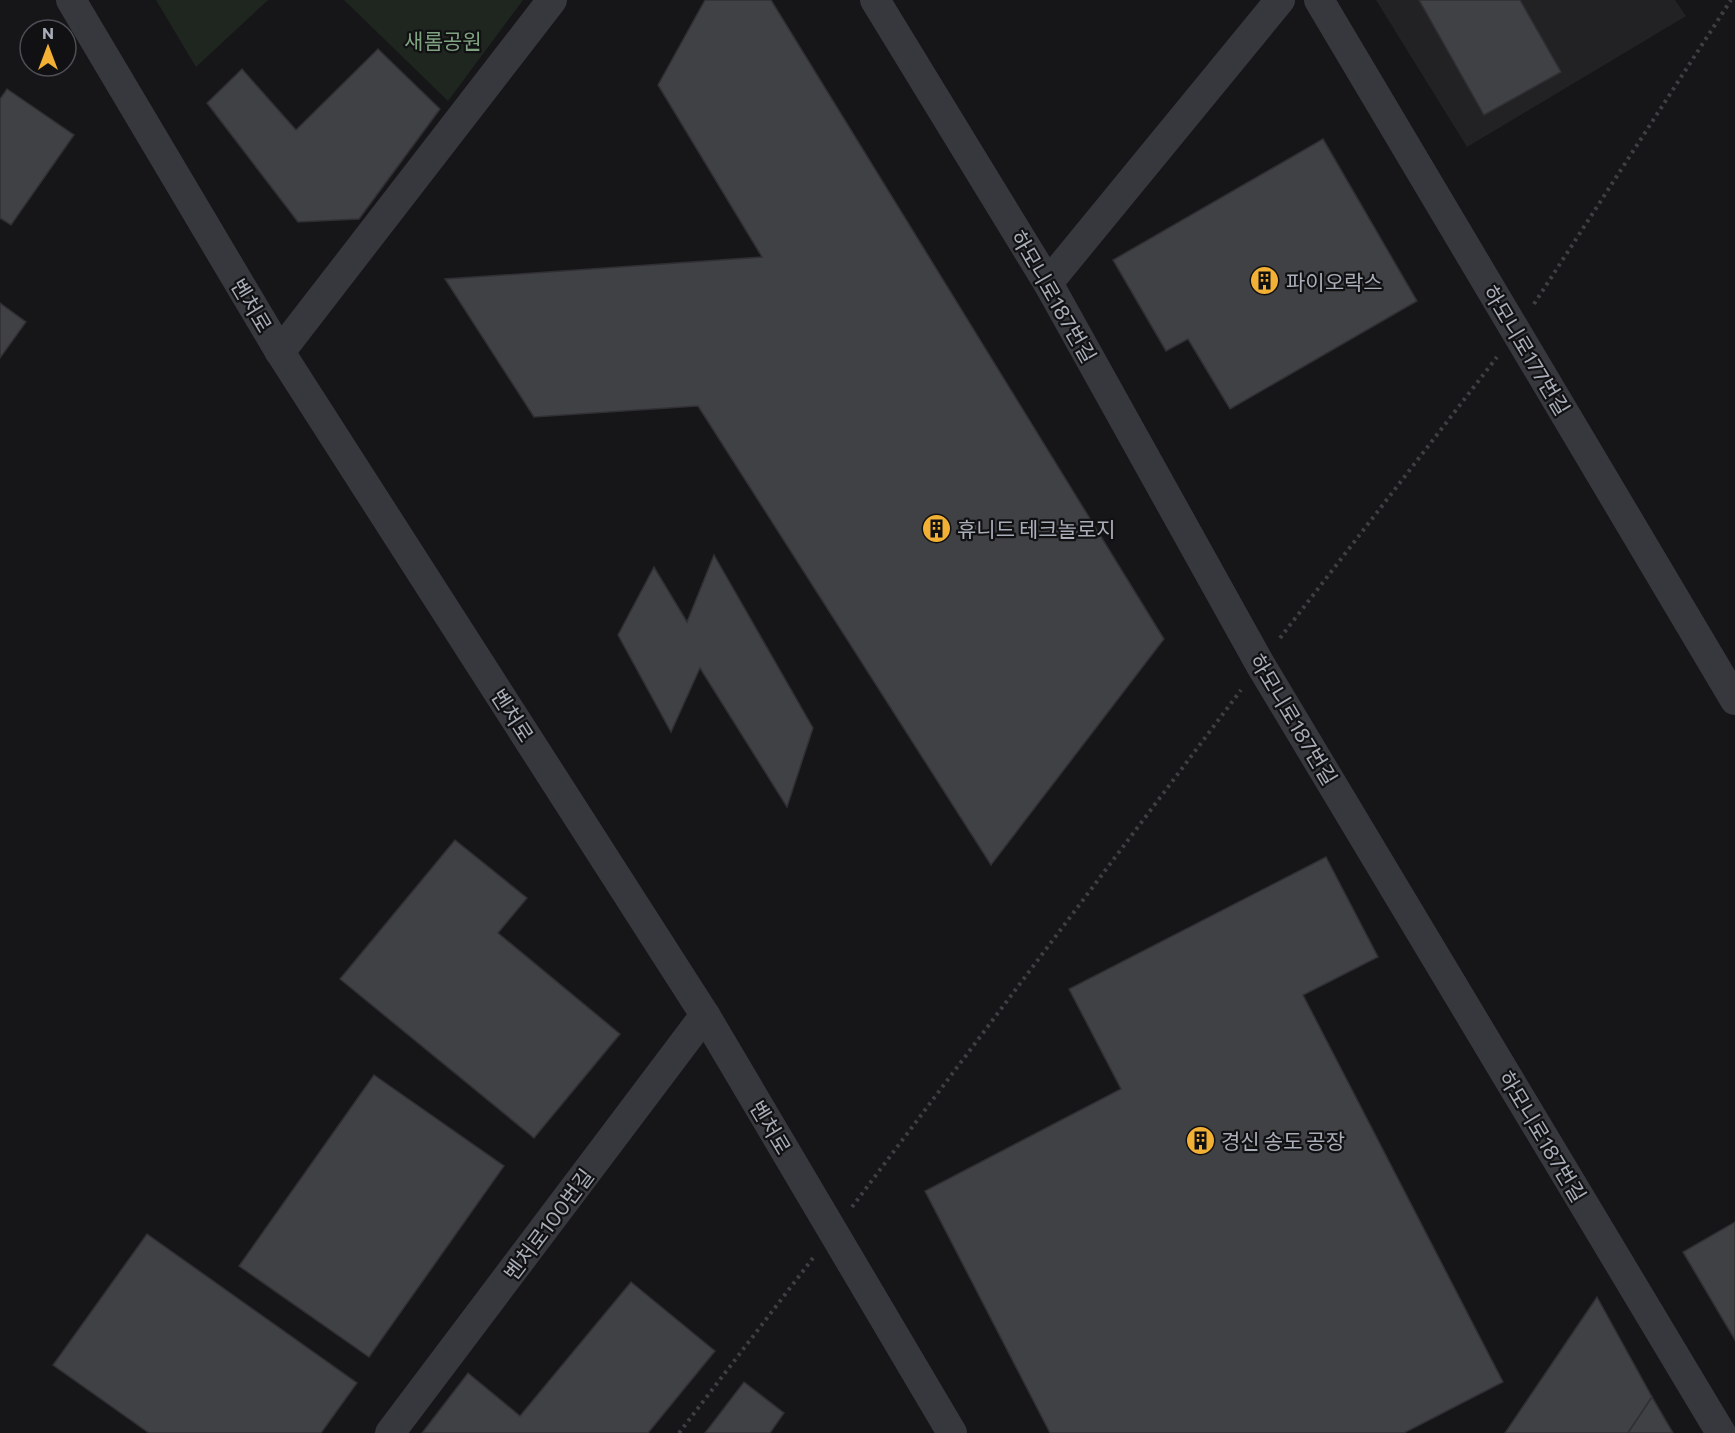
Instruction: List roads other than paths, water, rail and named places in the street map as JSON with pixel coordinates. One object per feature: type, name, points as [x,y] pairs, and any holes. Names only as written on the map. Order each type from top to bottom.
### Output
[{"type":"street","name":"벤처로","points":[[71,0],[280,352],[705,1015],[949,1431]]},
{"type":"street","points":[[280,352],[552,0]]},
{"type":"street","name":"하모니로187번길","points":[[875,0],[1048,283],[1260,664],[1721,1433]]},
{"type":"street","points":[[1048,283],[1280,0]]},
{"type":"street","name":"하모니로177번길","points":[[1319,0],[1735,700]]},
{"type":"street","name":"벤처로100번길","points":[[390,1433],[705,1015]]},
{"type":"place","name":"파이오락스","points":[[1265,281]]},
{"type":"place","name":"휴니드 테크놀로지","points":[[936,528]]},
{"type":"place","name":"경신 송도 공장","points":[[1200,1140]]},
{"type":"park label","name":"새롬공원","points":[[443,40]]}]
